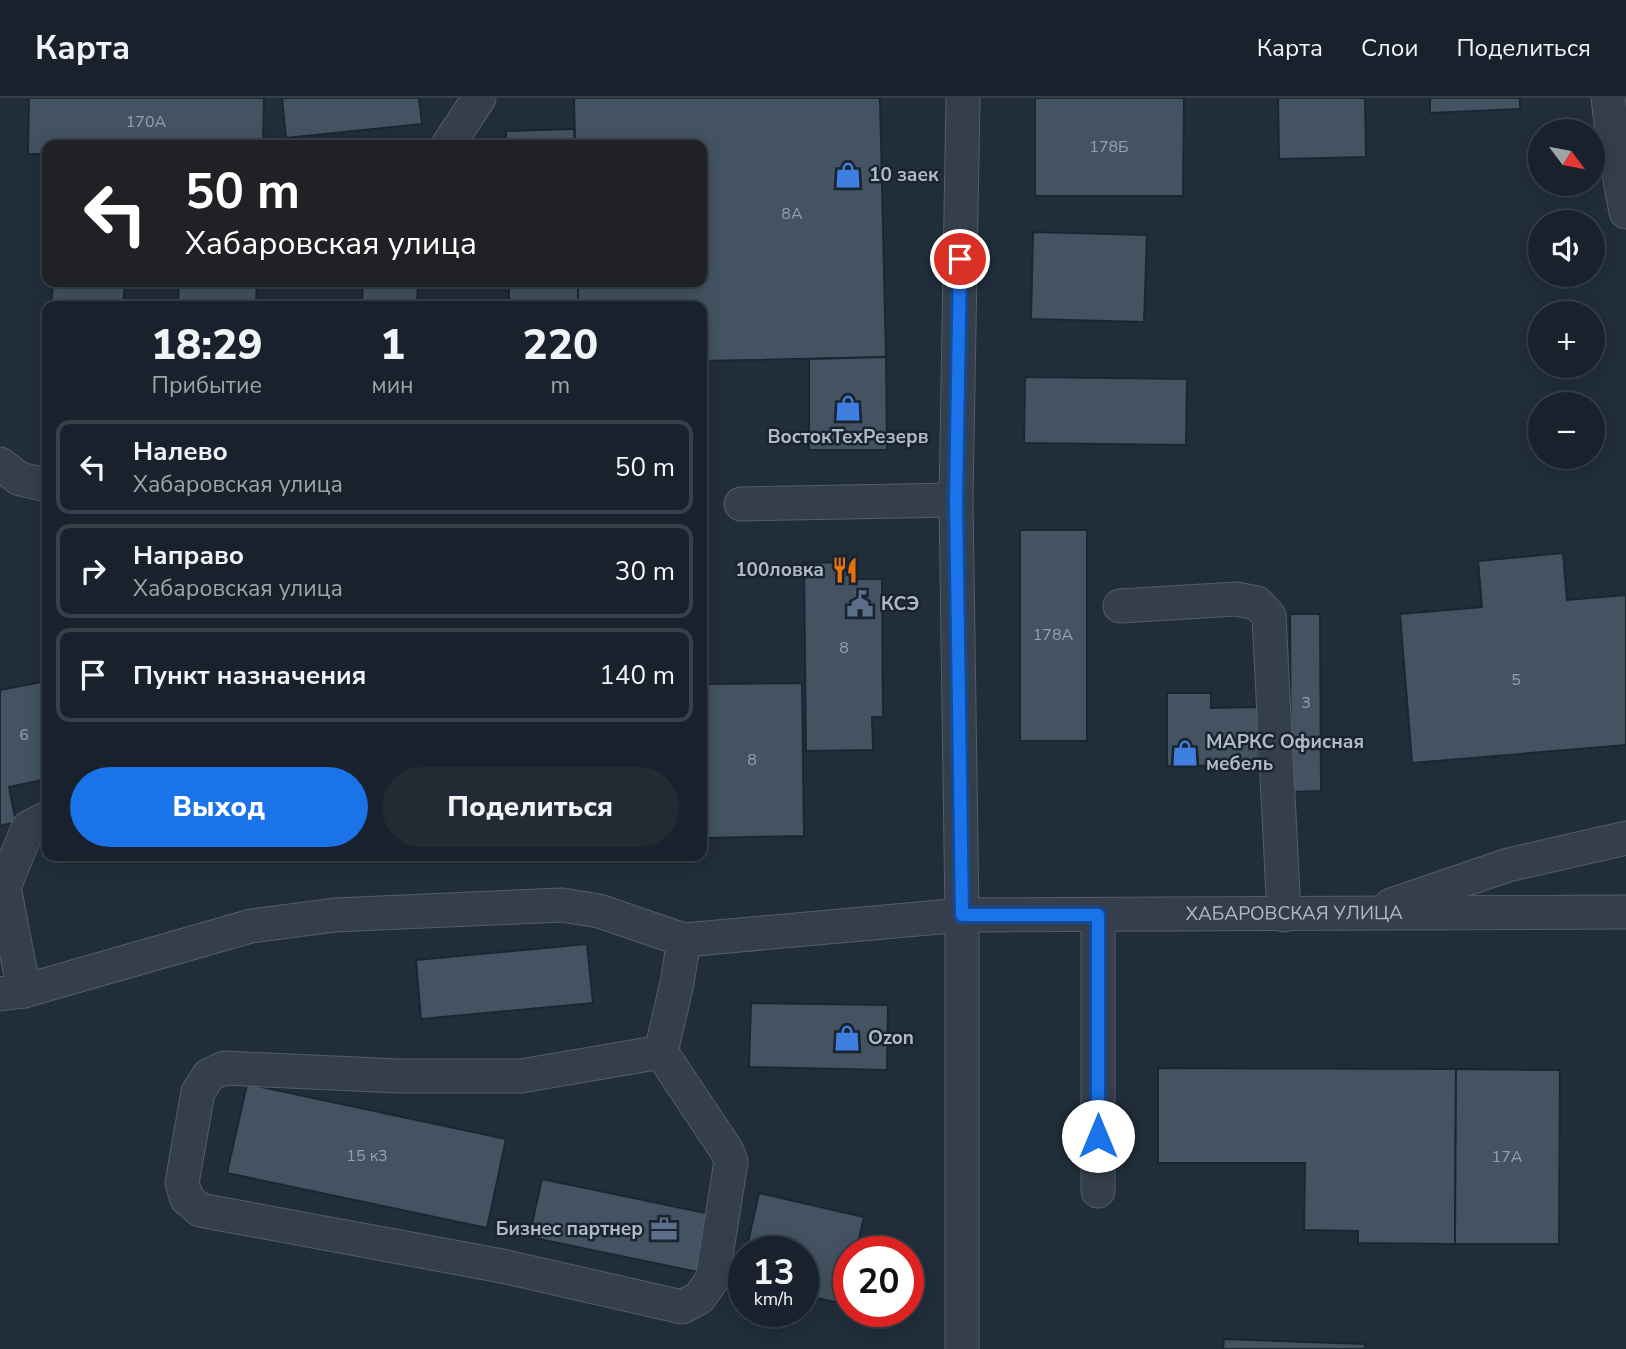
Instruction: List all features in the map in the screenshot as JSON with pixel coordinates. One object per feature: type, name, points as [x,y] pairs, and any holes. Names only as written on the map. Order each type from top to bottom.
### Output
[{"type":"street","points":[[451,140],[479,98]]},
{"type":"street","points":[[962,1349],[962,915],[956,500],[963,98]]},
{"type":"street","points":[[1608,98],[1626,212]]},
{"type":"street","points":[[0,464],[20,478],[42,484]]},
{"type":"street","points":[[741,504],[956,500]]},
{"type":"street","points":[[1121,606],[1236,599],[1257,603],[1269,616],[1284,915]]},
{"type":"street","points":[[42,821],[28,828],[4,887],[12,993],[251,926],[335,915],[562,905],[599,911],[684,940],[661,1052],[727,1151],[731,1162],[712,1280],[699,1298],[682,1307],[502,1266],[200,1210],[187,1199],[181,1183],[198,1093],[209,1075],[224,1068],[398,1076],[521,1076],[661,1052]]},
{"type":"street","points":[[1362,914],[1508,865],[1626,838]]},
{"type":"street","name":"ХАБАРОВСКАЯ УЛИЦА","points":[[684,940],[962,915],[1626,912]]},
{"type":"street","points":[[1098,915],[1098,1191]]},
{"type":"building","points":[[29,98],[264,98],[263,140],[42,140],[42,154],[28,154]]},
{"type":"building","points":[[282,98],[419,98],[422,124],[286,138]]},
{"type":"building","points":[[574,98],[880,98],[886,357],[707,361],[707,301],[578,301],[578,287],[707,287],[707,140],[575,140]]},
{"type":"building","points":[[1035,98],[1184,98],[1183,196],[1035,196]]},
{"type":"building","points":[[1278,98],[1365,98],[1366,157],[1279,159]]},
{"type":"building","points":[[1430,98],[1520,98],[1520,109],[1430,113]]},
{"type":"building","points":[[574,129],[575,140],[506,140],[506,131]]},
{"type":"building","points":[[1033,232],[1147,235],[1144,322],[1031,319]]},
{"type":"building","points":[[53,287],[125,287],[123,301],[51,301]]},
{"type":"building","points":[[179,287],[257,287],[256,301],[178,301]]},
{"type":"building","points":[[363,287],[418,287],[417,301],[362,301]]},
{"type":"building","points":[[509,287],[578,287],[578,301],[509,301]]},
{"type":"building","points":[[886,357],[887,450],[809,450],[809,359]]},
{"type":"building","points":[[1025,377],[1187,379],[1186,445],[1024,443]]},
{"type":"building","points":[[1020,530],[1087,530],[1087,741],[1020,741]]},
{"type":"building","points":[[1563,553],[1567,600],[1626,595],[1626,745],[1412,763],[1400,614],[1482,607],[1478,561]]},
{"type":"building","points":[[855,562],[855,579],[882,579],[883,717],[872,717],[873,750],[806,751],[804,563]]},
{"type":"building","points":[[1290,614],[1320,614],[1321,791],[1291,792]]},
{"type":"building","points":[[42,682],[42,780],[9,787],[16,822],[0,826],[0,690]]},
{"type":"building","points":[[802,683],[804,836],[707,838],[707,684]]},
{"type":"building","points":[[1167,693],[1211,693],[1211,708],[1258,707],[1259,765],[1167,766]]},
{"type":"building","points":[[413,861],[446,861],[446,863]]},
{"type":"building","points":[[587,944],[593,1003],[421,1019],[416,960]]},
{"type":"building","points":[[751,1003],[888,1005],[887,1070],[749,1067]]},
{"type":"building","points":[[1158,1068],[1456,1069],[1455,1244],[1358,1243],[1358,1231],[1304,1230],[1305,1163],[1158,1163]]},
{"type":"building","points":[[1456,1069],[1560,1070],[1559,1244],[1455,1244]]},
{"type":"building","points":[[247,1084],[506,1139],[487,1228],[227,1173]]},
{"type":"building","points":[[542,1179],[710,1214],[698,1272],[529,1237]]},
{"type":"building","points":[[759,1193],[864,1217],[860,1236],[833,1236],[833,1302],[819,1299],[819,1236],[749,1236]]},
{"type":"building","points":[[1224,1339],[1365,1344],[1365,1349],[1223,1349]]},
{"type":"place","name":"10 заек","points":[[848,175]]},
{"type":"place","name":"ВостокТехРезерв","points":[[848,408]]},
{"type":"place","name":"100ловка","points":[[845,570]]},
{"type":"place","name":"КСЭ","points":[[860,604]]},
{"type":"place","name":"МАРКС Офисная мебель","points":[[1185,753]]},
{"type":"place","name":"Ozon","points":[[847,1038]]},
{"type":"place","name":"Бизнес партнер","points":[[664,1229]]},
{"type":"route","points":[[960,259],[956,500],[962,915],[1098,915],[1098,1136]]}]
